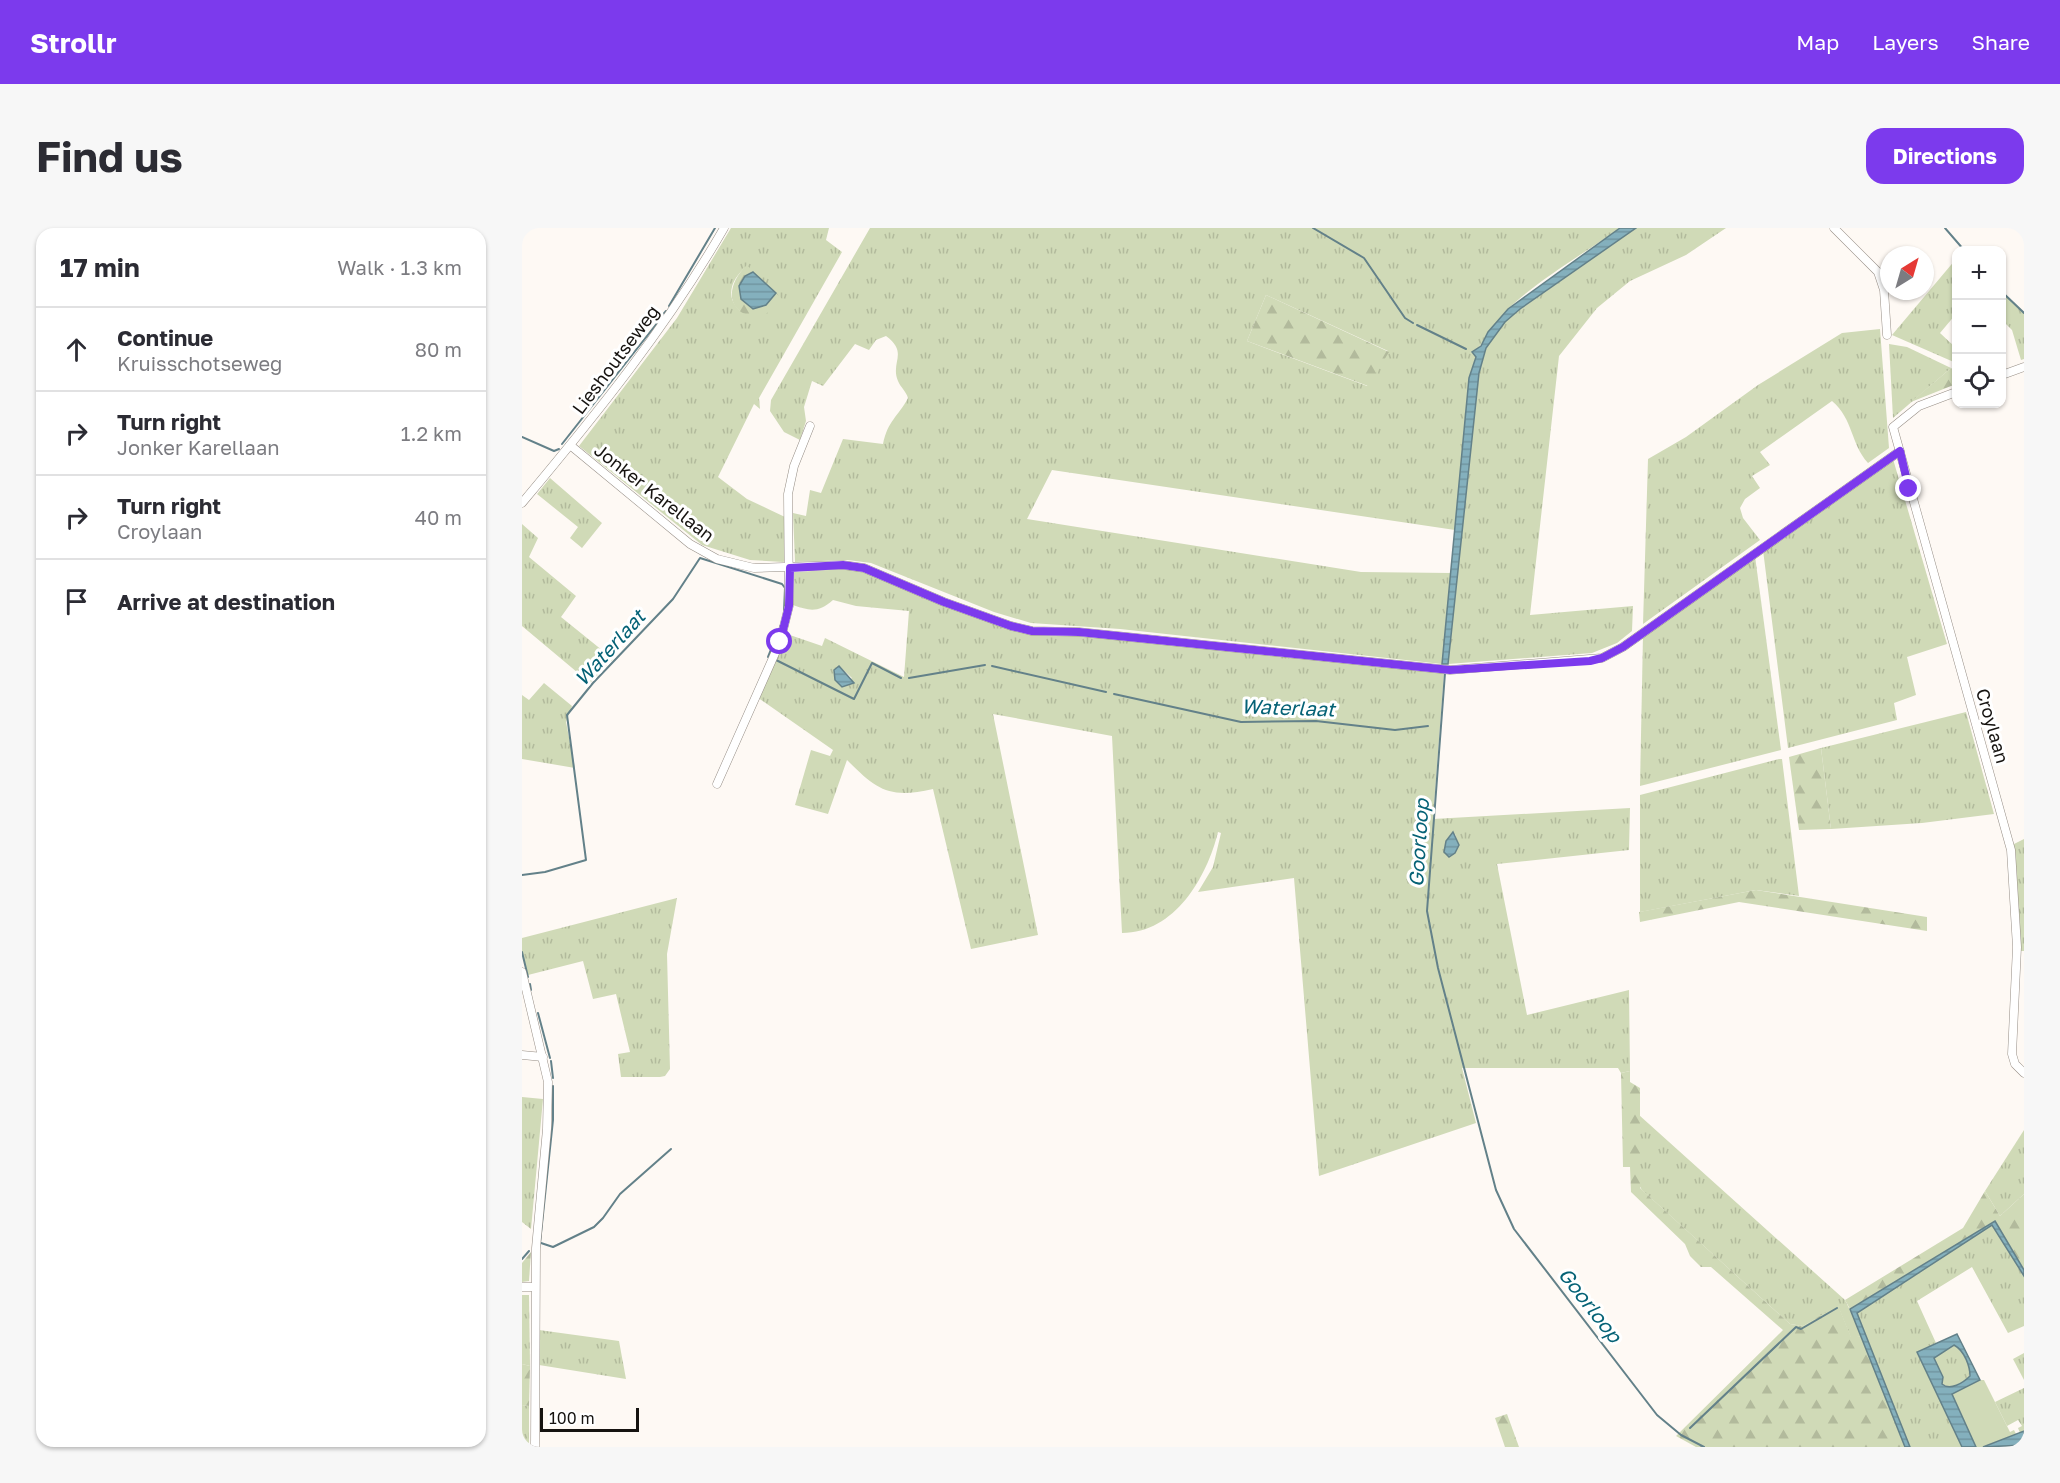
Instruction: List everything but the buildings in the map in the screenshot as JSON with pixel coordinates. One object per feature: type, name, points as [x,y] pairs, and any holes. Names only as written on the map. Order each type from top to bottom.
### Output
[{"type":"street","name":"Lieshoutseweg","points":[[522,503],[660,329],[702,267],[724,228]]},
{"type":"street","points":[[1834,228],[1878,272],[1884,290],[1887,335]]},
{"type":"street","points":[[2006,373],[2024,367]]},
{"type":"street","name":"Croylaan","points":[[1952,394],[1919,406],[1893,426],[2011,850],[2017,948],[2012,1054],[2015,1064],[2024,1074]]},
{"type":"street","points":[[717,784],[780,642],[789,606],[788,494],[794,466],[810,426]]},
{"type":"street","name":"Jonker Karellaan","points":[[570,445],[705,553],[742,567],[790,568],[843,565],[864,568],[944,602],[1032,631],[1079,632],[1450,670],[1602,658],[1623,647],[1900,451]]},
{"type":"street","points":[[522,972],[548,1082],[547,1129],[536,1248],[535,1447]]},
{"type":"street","points":[[522,1055],[543,1057]]},
{"type":"street","points":[[522,1287],[535,1287]]},
{"type":"green space","points":[[731,228],[829,228],[826,240],[842,252],[759,398],[760,409],[754,404],[718,477],[747,499],[785,517],[786,561],[750,560],[702,545],[579,446],[677,318]],"holes":[[[747,266],[740,311],[731,293],[737,276]]]},
{"type":"green space","points":[[870,228],[1620,228],[1518,299],[1480,346],[1472,352],[1476,357],[1469,378],[1455,530],[1052,470],[1027,519],[1361,572],[1451,573],[1442,664],[1120,629],[1031,623],[994,612],[871,563],[848,560],[795,562],[793,513],[806,516],[810,490],[821,493],[843,439],[883,444],[890,424],[908,398],[896,374],[898,353],[893,342],[886,336],[876,340],[869,350],[855,344],[823,386],[812,381],[804,407],[806,421],[800,440],[784,432],[770,411],[771,400]],"holes":[[[1266,295],[1388,351],[1367,386],[1247,341]]]},
{"type":"green space","points":[[1636,228],[1726,228],[1686,255],[1630,281],[1597,308],[1559,356],[1530,615],[1633,606],[1632,631],[1617,643],[1592,653],[1448,664],[1479,373],[1486,348],[1505,322],[1520,309]]},
{"type":"green space","points":[[1952,264],[1952,319],[1940,333],[1952,344],[1952,361],[1892,335],[1921,300],[1934,300],[1934,285]]},
{"type":"green space","points":[[747,265],[753,272],[739,286],[741,299],[748,307],[771,300],[776,293],[782,299],[765,315],[753,316],[743,313],[736,308],[733,301],[734,283]]},
{"type":"green space","points":[[1266,295],[1389,352],[1368,386],[1247,341]]},
{"type":"green space","points":[[2006,295],[2024,312],[2024,359],[2021,360],[2012,330],[2006,324]]},
{"type":"green space","points":[[1880,329],[1889,448],[1868,463],[1858,448],[1844,416],[1832,401],[1760,452],[1770,465],[1752,476],[1760,488],[1745,499],[1740,508],[1743,518],[1760,540],[1643,624],[1648,459],[1686,437],[1758,385],[1842,333]]},
{"type":"green space","points":[[1889,344],[1907,347],[1951,368],[1893,418]]},
{"type":"green space","points":[[1951,368],[1952,369],[1952,386],[1911,402]]},
{"type":"green space","points":[[1893,459],[1947,644],[1907,657],[1916,695],[1894,703],[1897,720],[1788,748],[1763,550]]},
{"type":"green space","points":[[550,478],[602,523],[582,548],[570,538],[578,527],[537,494]]},
{"type":"green space","points":[[522,524],[538,538],[529,557],[576,596],[561,617],[613,659],[590,683],[522,626]]},
{"type":"green space","points":[[1755,556],[1781,750],[1640,786],[1643,635]]},
{"type":"green space","points":[[847,569],[859,571],[1041,633],[1118,638],[1444,673],[1433,819],[1630,808],[1629,850],[1497,864],[1527,1015],[1629,990],[1630,1071],[1621,1073],[1618,1068],[1462,1068],[1476,1123],[1319,1176],[1294,878],[1198,892],[1213,867],[1221,833],[1218,832],[1206,867],[1197,884],[1173,913],[1158,924],[1141,931],[1122,933],[1112,736],[993,714],[1038,935],[971,949],[933,789],[905,793],[885,790],[867,779],[847,760],[828,814],[795,805],[811,750],[830,756],[833,750],[757,697],[787,634],[822,646],[825,638],[904,677],[909,611],[856,606],[833,600],[818,609],[793,605],[794,572]],"holes":[[[839,666],[852,678],[842,687],[835,680]],[[1451,834],[1455,834],[1459,846],[1449,857],[1446,841]]]},
{"type":"green space","points":[[544,683],[572,706],[566,722],[575,768],[522,759],[522,695],[529,700]]},
{"type":"green space","points":[[1966,712],[1994,814],[1922,823],[1831,829],[1821,748]]},
{"type":"green space","points":[[1821,748],[1831,829],[1799,830],[1789,757]]},
{"type":"green space","points":[[1782,759],[1799,896],[1756,890],[1640,912],[1640,795]]},
{"type":"green space","points":[[2024,839],[2024,951],[2020,951],[2012,845]]},
{"type":"green space","points":[[1756,890],[1927,917],[1927,931],[1739,902],[1640,922],[1639,912]]},
{"type":"green space","points":[[677,898],[667,954],[670,1069],[665,1076],[660,1077],[621,1077],[618,1054],[630,1052],[616,994],[593,999],[583,961],[528,975],[522,953],[522,938]]},
{"type":"green space","points":[[1630,1071],[1630,1082],[1640,1088],[1640,1188],[1790,1324],[1803,1326],[1838,1305],[1851,1337],[1863,1336],[1905,1447],[1696,1447],[1676,1436],[1783,1330],[1711,1267],[1701,1267],[1690,1256],[1685,1244],[1631,1192],[1630,1167],[1623,1167],[1621,1073]]},
{"type":"green space","points":[[522,1097],[543,1099],[531,1229],[522,1222]]},
{"type":"green space","points":[[1639,1115],[1845,1300],[1863,1336],[1851,1338],[1838,1306],[1803,1326],[1790,1324],[1642,1190],[1639,1185]]},
{"type":"green space","points":[[2024,1130],[2024,1194],[2000,1216],[1985,1191]]},
{"type":"green space","points":[[1985,1191],[2000,1216],[2024,1194],[2024,1270],[1995,1221],[1850,1309],[1845,1300],[1963,1228]]},
{"type":"green space","points":[[1992,1225],[2024,1276],[2024,1326],[2008,1333],[1972,1267],[1917,1301],[1936,1343],[1917,1352],[1962,1447],[1910,1447],[1857,1313],[1858,1310]]},
{"type":"green space","points":[[531,1252],[529,1281],[522,1282],[522,1263]]},
{"type":"green space","points":[[522,1295],[529,1295],[530,1366],[522,1364]]},
{"type":"green space","points":[[539,1330],[619,1341],[626,1379],[539,1365]]},
{"type":"green space","points":[[1951,1345],[1959,1347],[1971,1368],[1968,1379],[1951,1388],[1942,1384],[1934,1358]]},
{"type":"green space","points":[[2024,1353],[2024,1380],[2013,1359]]},
{"type":"green space","points":[[522,1364],[530,1366],[529,1406],[522,1405]]},
{"type":"green space","points":[[1984,1380],[2010,1432],[2014,1430],[2016,1434],[1983,1447],[1976,1447],[1952,1394]]},
{"type":"green space","points":[[2024,1388],[2024,1431],[2020,1433],[2018,1428],[2022,1426],[2018,1420],[2007,1426],[1995,1402]]},
{"type":"green space","points":[[522,1405],[529,1406],[529,1447],[522,1447]]},
{"type":"green space","points":[[1507,1414],[1519,1447],[1505,1447],[1495,1418]]},
{"type":"water","points":[[1620,228],[1636,228],[1520,309],[1505,322],[1486,348],[1479,373],[1448,664],[1442,664],[1469,378],[1476,357],[1472,352],[1481,346],[1488,332],[1508,309]]},
{"type":"water","points":[[753,272],[776,293],[766,305],[753,309],[741,299],[739,286],[745,276]]},
{"type":"water","points":[[839,666],[854,683],[842,687],[835,680],[834,670]]},
{"type":"water","points":[[1453,832],[1459,845],[1455,853],[1449,857],[1444,852],[1446,841]]},
{"type":"water","points":[[1995,1221],[2024,1270],[2024,1276],[1992,1225],[1857,1313],[1910,1447],[1905,1447],[1850,1309]]},
{"type":"water","points":[[1957,1334],[1980,1380],[1952,1394],[1976,1447],[1962,1447],[1917,1352]],"holes":[[[1954,1345],[1966,1359],[1970,1376],[1956,1385],[1945,1386],[1942,1384],[1943,1377],[1934,1358]]]},
{"type":"water","points":[[2024,1431],[2024,1445],[1983,1447]]},
{"type":"waterway","points":[[669,306],[715,228]]},
{"type":"waterway","points":[[1313,228],[1364,258],[1405,318],[1413,323]]},
{"type":"waterway","points":[[1945,228],[1961,246]]},
{"type":"waterway","points":[[2006,296],[2024,313]]},
{"type":"waterway","points":[[661,317],[666,311]]},
{"type":"waterway","points":[[562,444],[658,322]]},
{"type":"waterway","points":[[1417,325],[1466,349]]},
{"type":"waterway","points":[[522,437],[554,451],[559,449]]},
{"type":"waterway","name":"Waterlaat","points":[[522,875],[545,872],[586,860],[567,715],[593,683],[673,599],[700,558],[782,584],[785,588],[784,611]]},
{"type":"waterway","name":"Waterlaat","points":[[768,657],[781,625]]},
{"type":"waterway","name":"Waterlaat","points":[[776,660],[854,699],[872,663],[901,678]]},
{"type":"waterway","name":"Waterlaat","points":[[909,678],[985,665]]},
{"type":"waterway","name":"Waterlaat","points":[[992,666],[1106,692]]},
{"type":"waterway","name":"Goorloop","points":[[1445,673],[1427,911],[1438,968],[1496,1190],[1514,1229],[1657,1415],[1681,1435],[1704,1447]]},
{"type":"waterway","name":"Waterlaat","points":[[1114,694],[1241,722],[1316,721],[1395,730],[1428,726]]},
{"type":"waterway","name":"Waterlaat","points":[[522,952],[528,977]]},
{"type":"waterway","name":"Waterlaat","points":[[530,984],[531,990]]},
{"type":"waterway","name":"Waterlaat","points":[[538,1013],[550,1058]]},
{"type":"waterway","name":"Waterlaat","points":[[551,1061],[553,1078]]},
{"type":"waterway","name":"Waterlaat","points":[[540,1243],[553,1120],[553,1086]]},
{"type":"waterway","points":[[541,1243],[553,1247],[594,1227],[620,1194],[671,1149]]},
{"type":"waterway","name":"Waterlaat","points":[[522,1259],[529,1251]]},
{"type":"waterway","points":[[1690,1428],[1796,1327],[1801,1329],[1837,1308]]},
{"type":"route","points":[[780,642],[789,606],[790,568],[843,565],[880,573],[944,602],[1011,626],[1032,631],[1079,632],[1450,670],[1590,661],[1602,658],[1623,647],[1900,451],[1909,489]]}]
